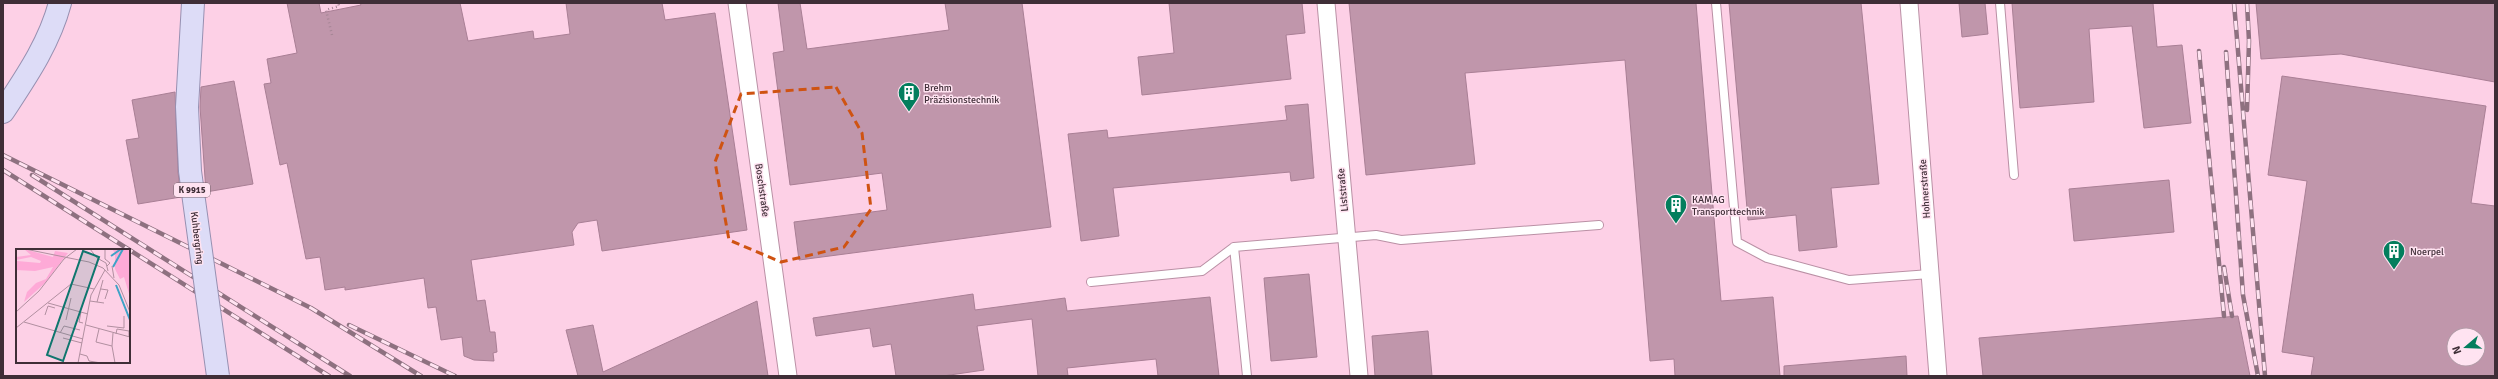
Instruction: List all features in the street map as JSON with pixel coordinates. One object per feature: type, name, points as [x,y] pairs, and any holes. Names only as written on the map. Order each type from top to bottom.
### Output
[{"type":"main road","points":[[3,112],[32,68],[54,26],[60,3]]},
{"type":"main road","name":"Kuhbergring","points":[[193,3],[187,107],[190,170],[218,376]]},
{"type":"street","name":"Boschstraße","points":[[738,3],[788,376]]},
{"type":"street","name":"Liststraße","points":[[1326,3],[1359,376]]},
{"type":"street","name":"Hohnerstraße","points":[[1909,3],[1938,376]]},
{"type":"lane","points":[[1716,3],[1738,242],[1767,258],[1849,280],[1930,274]]},
{"type":"lane","points":[[2000,3],[2014,175]]},
{"type":"lane","points":[[1091,282],[1202,271],[1234,247],[1376,235],[1401,240],[1599,225]]},
{"type":"lane","points":[[1234,247],[1247,376]]},
{"type":"path","points":[[332,35],[326,10],[339,6],[338,3]]},
{"type":"highlighted area","points":[[836,87],[862,133],[871,209],[844,247],[781,262],[729,240],[715,162],[741,94]]},
{"type":"building","points":[[287,3],[319,3],[321,13],[361,5],[360,3],[460,3],[468,41],[533,31],[534,39],[570,34],[566,3],[662,3],[665,20],[715,13],[747,230],[602,251],[597,220],[578,223],[572,232],[574,245],[471,260],[477,301],[485,300],[490,332],[495,332],[497,352],[493,353],[494,361],[474,360],[464,356],[462,337],[441,340],[436,307],[428,308],[424,278],[345,290],[345,287],[325,290],[320,257],[306,259],[287,163],[280,165],[264,84],[271,83],[267,59],[297,53]]},
{"type":"building","name":"Brehm Präzisionstechnik","points":[[778,3],[800,3],[807,49],[949,30],[945,3],[1022,3],[1051,227],[799,260],[794,222],[887,210],[882,173],[790,185],[773,53],[784,51]]},
{"type":"building","points":[[1169,3],[1302,3],[1305,33],[1286,35],[1291,79],[1142,95],[1138,57],[1174,53]]},
{"type":"building","name":"KAMAG Transporttechnik","points":[[1349,3],[1696,3],[1721,301],[1773,297],[1780,376],[1675,376],[1674,359],[1650,361],[1625,60],[1465,73],[1475,164],[1366,175]]},
{"type":"building","points":[[1729,3],[1861,3],[1879,184],[1831,188],[1837,247],[1799,251],[1796,215],[1748,220]]},
{"type":"building","points":[[1959,3],[1985,3],[1988,34],[1962,37]]},
{"type":"building","points":[[2012,3],[2153,3],[2157,47],[2182,45],[2191,123],[2144,128],[2132,26],[2089,29],[2094,102],[2020,108]]},
{"type":"building","points":[[2256,3],[2495,3],[2495,82],[2341,54],[2261,59]]},
{"type":"building","name":"Noerpel","points":[[2282,76],[2486,106],[2471,203],[2495,206],[2495,376],[2311,376],[2314,357],[2282,352],[2307,181],[2268,175]]},
{"type":"building","points":[[234,81],[253,184],[206,192],[200,107],[201,87]]},
{"type":"building","points":[[175,92],[178,172],[181,197],[138,204],[126,140],[139,138],[132,100]]},
{"type":"building","points":[[1308,104],[1314,178],[1291,181],[1290,172],[1113,188],[1119,236],[1081,241],[1068,134],[1107,130],[1108,138],[1287,120],[1285,106]]},
{"type":"building","points":[[2169,180],[2174,232],[2074,241],[2069,189]]},
{"type":"building","points":[[1309,274],[1317,357],[1271,361],[1264,278]]},
{"type":"building","points":[[973,294],[975,310],[1065,298],[1067,311],[1210,297],[1219,376],[1158,376],[1156,359],[1067,368],[1068,376],[1038,376],[1032,319],[977,326],[984,370],[943,376],[896,376],[891,344],[873,347],[870,328],[816,336],[813,318]]},
{"type":"building","points":[[757,301],[768,376],[578,376],[566,330],[593,325],[603,372]]},
{"type":"building","points":[[2238,316],[2250,376],[1983,376],[1979,338]]},
{"type":"building","points":[[1428,331],[1432,376],[1375,376],[1372,336]]},
{"type":"building","points":[[1906,356],[1907,376],[1784,376],[1784,366]]},
{"type":"railway","points":[[2234,3],[2265,376]]},
{"type":"railway","points":[[2247,3],[2249,41],[2247,110]]},
{"type":"railway","points":[[2199,51],[2224,316]]},
{"type":"railway","points":[[2226,52],[2243,295],[2258,376]]},
{"type":"railway","points":[[3,155],[311,308],[421,376]]},
{"type":"railway","points":[[3,170],[128,249]]},
{"type":"railway","points":[[32,175],[350,376]]},
{"type":"railway","points":[[130,250],[329,376]]},
{"type":"railway","points":[[2224,267],[2232,316]]},
{"type":"railway","points":[[349,325],[455,376]]},
{"type":"place","name":"Brehm Präzisionstechnik","points":[[909,112]]},
{"type":"place","name":"KAMAG Transporttechnik","points":[[1676,224]]},
{"type":"place","name":"Noerpel","points":[[2394,270]]}]
